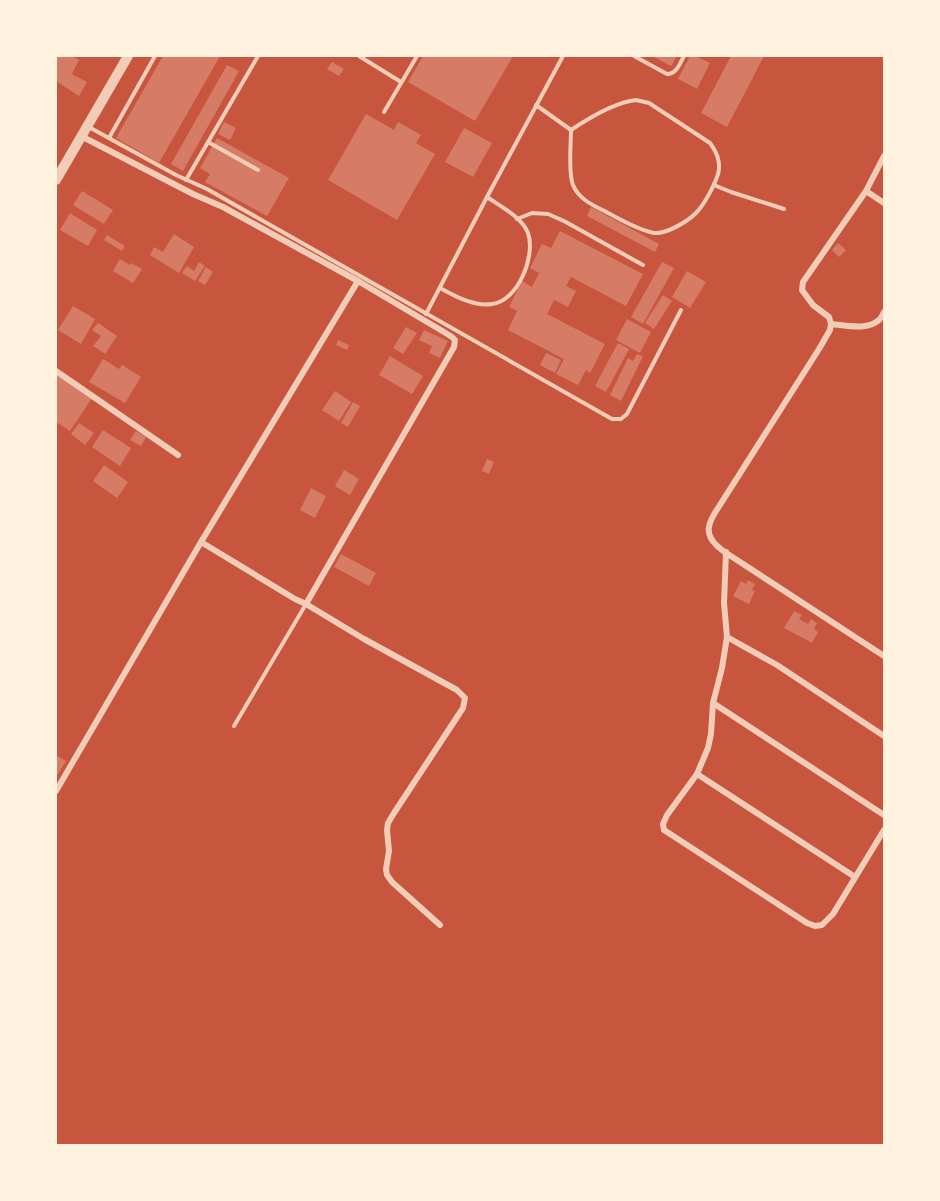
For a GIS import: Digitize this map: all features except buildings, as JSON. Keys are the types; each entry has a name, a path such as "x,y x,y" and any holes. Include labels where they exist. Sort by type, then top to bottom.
{"street":[{"path":"56,180 128,56"},
{"path":"84,131 193,194 223,207 358,281 452,337 455,343 306,604"},
{"path":"885,156 866,191 803,282 801,290 813,305 829,317 830,330 709,524 708,533 715,544 726,552 885,656"},
{"path":"866,191 885,202"},
{"path":"56,791 201,542 358,281"},
{"path":"831,324 859,327 870,325 878,322 885,312"},
{"path":"56,371 178,455"},
{"path":"201,542 364,639 457,690 465,698 463,708 394,813 387,830 389,850 387,875 440,925"},
{"path":"726,552 724,603 727,637 713,703 708,748 697,774 667,815 663,824 664,830 815,926 822,925 833,914 885,830"},
{"path":"727,637 777,665 885,736"},
{"path":"713,703 885,815"},
{"path":"697,774 855,877"}],"lane":[{"path":"109,138 155,56"},
{"path":"186,180 258,56"},
{"path":"359,56 401,82"},
{"path":"384,112 417,56"},
{"path":"426,314 563,56"},
{"path":"634,56 667,74 675,71 684,56"},
{"path":"636,100 649,103 710,143 717,152 719,170 714,185 697,212 671,230 656,233 632,225 580,196 573,184 571,130 608,108 627,101 636,100"},
{"path":"536,105 571,130"},
{"path":"84,131 109,138 217,195 612,419 621,419 627,414 681,310"},
{"path":"208,142 258,170"},
{"path":"714,185 784,209"},
{"path":"440,288 482,305 494,304 506,299 525,272 529,260 528,233 517,219 487,197"},
{"path":"517,219 532,213 548,214 643,266"},
{"path":"234,726 306,604"}]}
